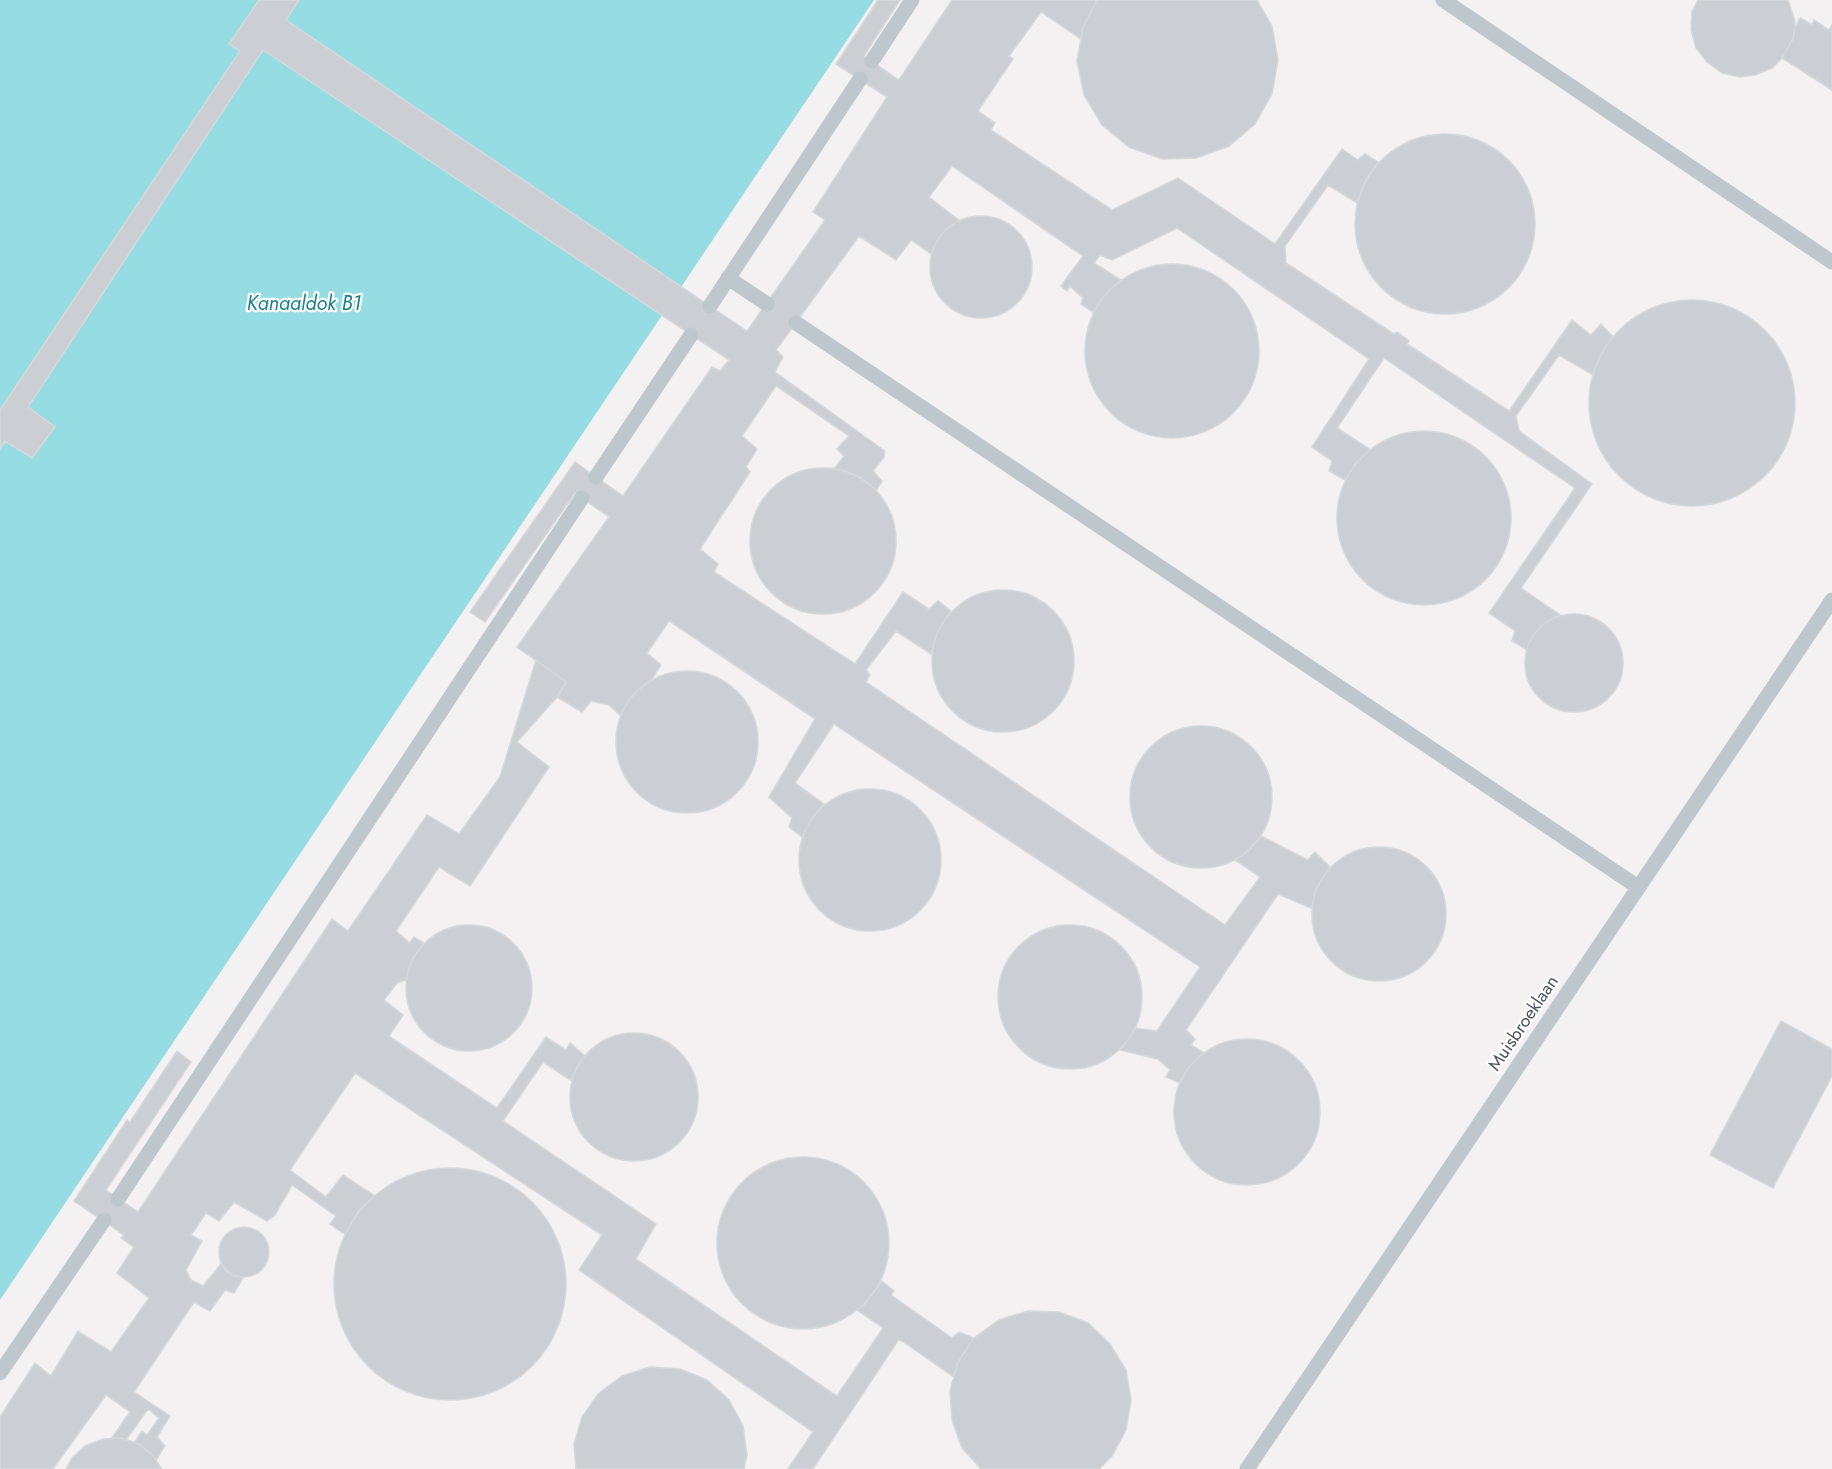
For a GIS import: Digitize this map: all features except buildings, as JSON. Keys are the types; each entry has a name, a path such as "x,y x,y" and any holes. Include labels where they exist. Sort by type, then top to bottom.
{"lane":[{"path":"872,61 912,0"},
{"path":"1443,0 1832,262"},
{"path":"710,306 860,79"},
{"path":"728,278 766,304"},
{"path":"796,323 1638,887"},
{"path":"596,477 691,334"},
{"path":"118,1199 582,498"},
{"name":"Muisbroeklaan","path":"1247,1469 1832,600"},
{"path":"0,1373 104,1221"}],"water":[{"name":"Kanaaldok B1","path":"0,0 874,0 0,1300"}]}
